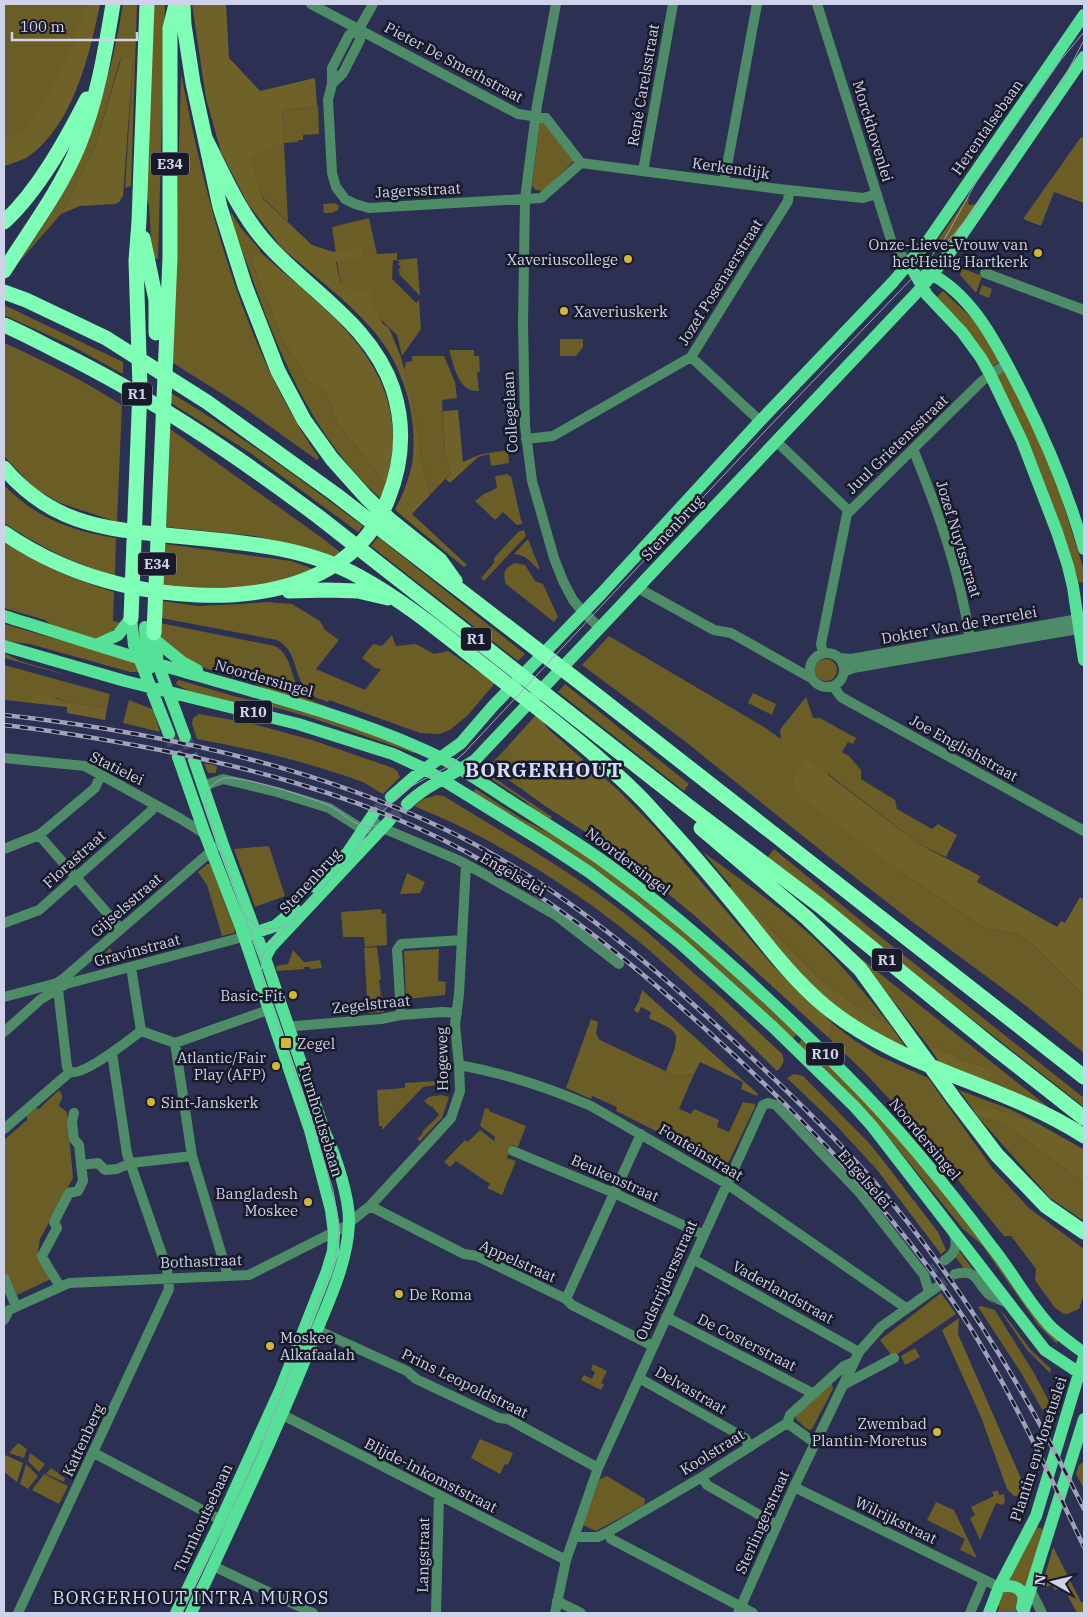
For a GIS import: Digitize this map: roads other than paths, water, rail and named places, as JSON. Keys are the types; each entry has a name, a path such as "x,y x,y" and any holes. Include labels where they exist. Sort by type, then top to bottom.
{"highway":[{"path":"4,271 54,195 78,147 100,80 113,4"},
{"name":"E34","path":"142,628 150,454 140,370 136,261 147,4"},
{"name":"E34","path":"142,628 150,454 162,321 169,292 171,200 170,28 176,4"},
{"path":"183,4 184,25 193,83 220,207 248,296 278,371 304,420 322,446 348,477 389,519 440,560 464,594"},
{"path":"4,222 41,178 60,148 90,95 105,51"},
{"path":"205,138 238,202 262,238 362,335 388,376 400,419 401,449 396,475 386,506 366,538 329,568 295,584 252,592"},
{"name":"E34","path":"139,221 162,321"},
{"name":"R1","path":"4,292 26,300 106,338 207,402 335,494 595,694 1084,1077"},
{"name":"R1","path":"4,325 94,369 192,427 248,465 334,529 688,806 819,905 992,1046 1084,1118"},
{"path":"4,468 17,483 35,498 55,510 76,519 99,526 133,532 261,545 310,556 346,569 398,600 564,729 644,801 710,876 787,969 834,1014 860,1032 891,1049 1025,1104 1062,1122 1084,1136"},
{"path":"4,532 26,547 65,566 122,585 167,593 203,596 252,592 327,590 358,591 398,600"},
{"path":"688,806 691,819 807,918 860,969 997,1155 1046,1206 1084,1232"}],"main road":[{"name":"Herentalsebaan","path":"912,260 930,238 1084,15"},
{"name":"Stenenbrug","path":"407,804 420,792 475,760 922,287 946,258 1084,57"},
{"path":"912,260 947,284 982,322 1007,363 1035,419 1060,477 1084,549"},
{"path":"912,260 927,295 972,344 990,374 1022,441 1079,586 1084,660"},
{"name":"Stenenbrug","path":"391,797 415,776 456,748 492,706 583,612 912,260"},
{"name":"Noordersingel","path":"4,616 330,714 399,739 441,758 576,842 620,873 692,932 762,994 850,1078 937,1177 993,1248 1034,1307 1068,1342 1084,1353"},
{"path":"96,645 118,635 142,628 187,665 214,680"},
{"name":"E34","path":"142,628 149,661"},
{"name":"R10","path":"4,646 152,688 298,724 400,757 443,780 572,861 635,907 694,956 773,1026 854,1106 872,1126 1045,1350 1082,1375"},
{"path":"149,661 152,688 170,734"},
{"path":"149,661 168,691 185,737"},
{"name":"Turnhoutsebaan","path":"176,1613 317,1330 343,1262 349,1223 347,1204 333,1152 324,1133 265,958 227,890 211,851 178,757"},
{"name":"Turnhoutsebaan","path":"191,1613 213,1566 277,1412 327,1271 334,1233 331,1210 310,1130 268,1010 252,936 194,760"},
{"name":"Stenenbrug","path":"252,936 276,926 286,918 348,852 374,814"},
{"name":"Stenenbrug","path":"265,958 269,949 276,941 386,824"},
{"path":"252,936 268,942 276,941"},
{"name":"Plantin en Moretuslei","path":"989,1613 999,1587 1036,1516 1082,1375 1084,1358"},
{"path":"1022,1613 1084,1419"},
{"path":"999,1587 1008,1585 1020,1591 1023,1596 1022,1613"}],"street":[{"name":"Pieter De Smethstraat","path":"311,4 518,114 535,117"},
{"name":"Jagersstraat","path":"372,4 359,29 349,35 332,68 332,84 328,100 332,173 336,187 345,199 369,208 525,199"},
{"name":"Collegelaan","path":"556,4 535,117 525,199 523,404 532,482 554,558 568,590 583,612 600,628"},
{"name":"René Carelsstraat","path":"643,171 672,4"},
{"path":"724,182 757,4"},
{"name":"Morckhovenlei","path":"817,4 892,243 900,254 912,260"},
{"path":"525,199 541,198 581,163 546,118 535,117"},
{"name":"Kerkendijk","path":"581,163 789,191 863,198 877,194"},
{"name":"Jozef Posenaerstraat","path":"526,439 553,436 691,357 788,201 789,191"},
{"path":"985,273 1084,310"},
{"path":"691,357 760,421"},
{"name":"Juul Grietensstraat","path":"823,653 821,644 849,511 990,374 1007,363"},
{"path":"776,441 849,511"},
{"name":"Jozef Nuytsstraat","path":"913,449 943,528 964,607 970,639"},
{"path":"638,588 714,630 731,634 811,678 823,687 833,686 840,681 844,672 839,658"},
{"name":"Dokter Van de Perrelei","path":"823,653 832,654 839,658 851,659 1082,623"},
{"name":"Dokter Van de Perrelei","path":"844,672 853,668 1082,623"},
{"path":"811,678 811,664 814,659 823,653"},
{"path":"791,667 811,664"},
{"name":"Joe Englishstraat","path":"833,686 841,697 1084,831"},
{"name":"Statielei","path":"4,758 85,766 205,834"},
{"path":"4,849 39,835 95,788 101,775"},
{"path":"202,786 223,779 278,792 329,808 362,830 386,824"},
{"name":"Florastraat","path":"4,923 39,910 150,812 154,804"},
{"name":"Stenenbrug","path":"374,814 375,823 386,824"},
{"path":"181,819 199,818 215,822"},
{"name":"Engelselei","path":"386,824 466,864 557,916 619,964"},
{"path":"39,835 121,930"},
{"name":"Gijselsstraat","path":"4,997 57,983 63,979 222,842"},
{"name":"Hogeweg","path":"334,1233 368,1208 451,1118 460,1091 455,1025 459,994 466,864"},
{"name":"Gravinstraat","path":"4,1032 41,999 66,984 252,936"},
{"path":"401,1015 396,950 401,944 462,940"},
{"path":"131,967 141,1031"},
{"path":"58,989 67,1067 70,1072"},
{"path":"141,1031 175,1043 268,1010"},
{"name":"Zegelstraat","path":"288,1028 381,1019 401,1015 457,1012"},
{"path":"4,1129 70,1072 77,1073 112,1053 141,1031"},
{"path":"175,1043 192,1156 228,1276"},
{"path":"112,1053 127,1154 168,1277"},
{"name":"Fonteinstraat","path":"459,1065 568,1096 591,1106 727,1184 906,1308"},
{"name":"Engelselei","path":"763,1105 768,1103 776,1105 860,1193 926,1274 933,1289"},
{"name":"Oudstrijdersstraat","path":"555,1613 566,1560 598,1468 763,1105"},
{"path":"60,1287 55,1277 49,1272 42,1256 56,1228 54,1222 68,1194 78,1191 83,1181 79,1145 74,1139 72,1122 74,1112"},
{"path":"566,1299 641,1134"},
{"name":"Beukenstraat","path":"513,1151 614,1193 704,1235"},
{"path":"81,1165 98,1164 106,1170 117,1169 131,1163 192,1156"},
{"path":"347,1204 368,1208"},
{"name":"Appelstraat","path":"368,1208 464,1254 477,1256 566,1299 572,1305 653,1346"},
{"path":"945,1260 955,1250 954,1231"},
{"name":"Bothastraat","path":"16,1306 69,1283 168,1277 249,1275 334,1233"},
{"name":"Vaderlandstraat","path":"693,1259 860,1352"},
{"path":"955,1274 965,1273 974,1275 989,1294 1007,1302"},
{"name":"Kattenberg","path":"18,1613 169,1289 168,1277"},
{"path":"4,1278 16,1306 9,1310 4,1320"},
{"name":"Sterlingerstraat","path":"739,1610 815,1442 860,1352 881,1327 933,1289"},
{"name":"De Costerstraat","path":"666,1317 814,1394"},
{"name":"Prins Leopoldstraat","path":"317,1330 407,1371 416,1379 499,1418 508,1419 598,1468"},
{"path":"843,1385 894,1358"},
{"name":"Koolstraat","path":"574,1537 598,1537 702,1478 787,1422 790,1415 844,1366 854,1362"},
{"name":"Delvastraat","path":"639,1378 745,1438 750,1446"},
{"name":"Blijde-Inkomststraat","path":"277,1412 566,1560"},
{"path":"787,1422 815,1442"},
{"path":"94,1453 222,1520"},
{"path":"702,1478 707,1486 777,1524"},
{"name":"Wilrijkstraat","path":"794,1487 981,1578"},
{"name":"Langstraat","path":"436,1613 439,1496"},
{"path":"608,1532 611,1539 739,1610 753,1613"},
{"path":"213,1566 313,1613"},
{"path":"970,1613 981,1578 999,1587"},
{"path":"1030,1591 1042,1613"},
{"path":"557,1601 581,1613"}],"tunnel":[{"path":"169,734 178,757"},
{"path":"185,737 194,760"},
{"path":"374,813 391,797"},
{"path":"390,820 407,804"},
{"path":"927,1273 945,1260"},
{"path":"937,1287 955,1274"}],"tram line":[{"path":"181,1613 244,1483 270,1424 334,1263 338,1242 339,1224 333,1190 262,976 261,961 265,951 349,859 376,818 408,788 449,766 464,753 765,431 921,269 943,242 975,184 1060,61 1084,32"},
{"path":"948,241 976,208 1060,86 1084,40"},
{"path":"262,962 207,813 207,795 212,786 221,779 235,778 247,780 328,805 357,823 367,826 377,825"},
{"path":"246,916 250,921 265,929 276,929 287,924"}],"railway":[{"path":"4,715 115,730 171,741 227,753 336,785 389,805 476,845 512,865 579,910 643,960 726,1034 810,1114 870,1177 902,1215 961,1294 1014,1378 1084,1509"},
{"path":"4,725 102,739 193,757 292,782 357,803 420,829 500,871 574,920 610,947 678,1005 783,1102 849,1171 912,1245 968,1324 1000,1378 1084,1547"}],"place":[{"name":"Onze-Lieve-Vrouw van het Heilig Hartkerk","path":"1038,253"},
{"name":"Xaveriuscollege","path":"628,259"},
{"name":"Xaveriuskerk","path":"564,311"},
{"name":"Basic-Fit","path":"293,995"},
{"name":"Zegel","path":"286,1043"},
{"name":"Atlantic/Fair Play (AFP)","path":"276,1066"},
{"name":"Sint-Janskerk","path":"151,1102"},
{"name":"Bangladesh Moskee","path":"308,1202"},
{"name":"De Roma","path":"399,1294"},
{"name":"Moskee Alkafaalah","path":"270,1346"},
{"name":"Zwembad Plantin-Moretus","path":"937,1432"}],"district":[{"name":"BORGERHOUT","path":"544,769"},
{"name":"BORGERHOUT INTRA MUROS","path":"191,1597"}]}
